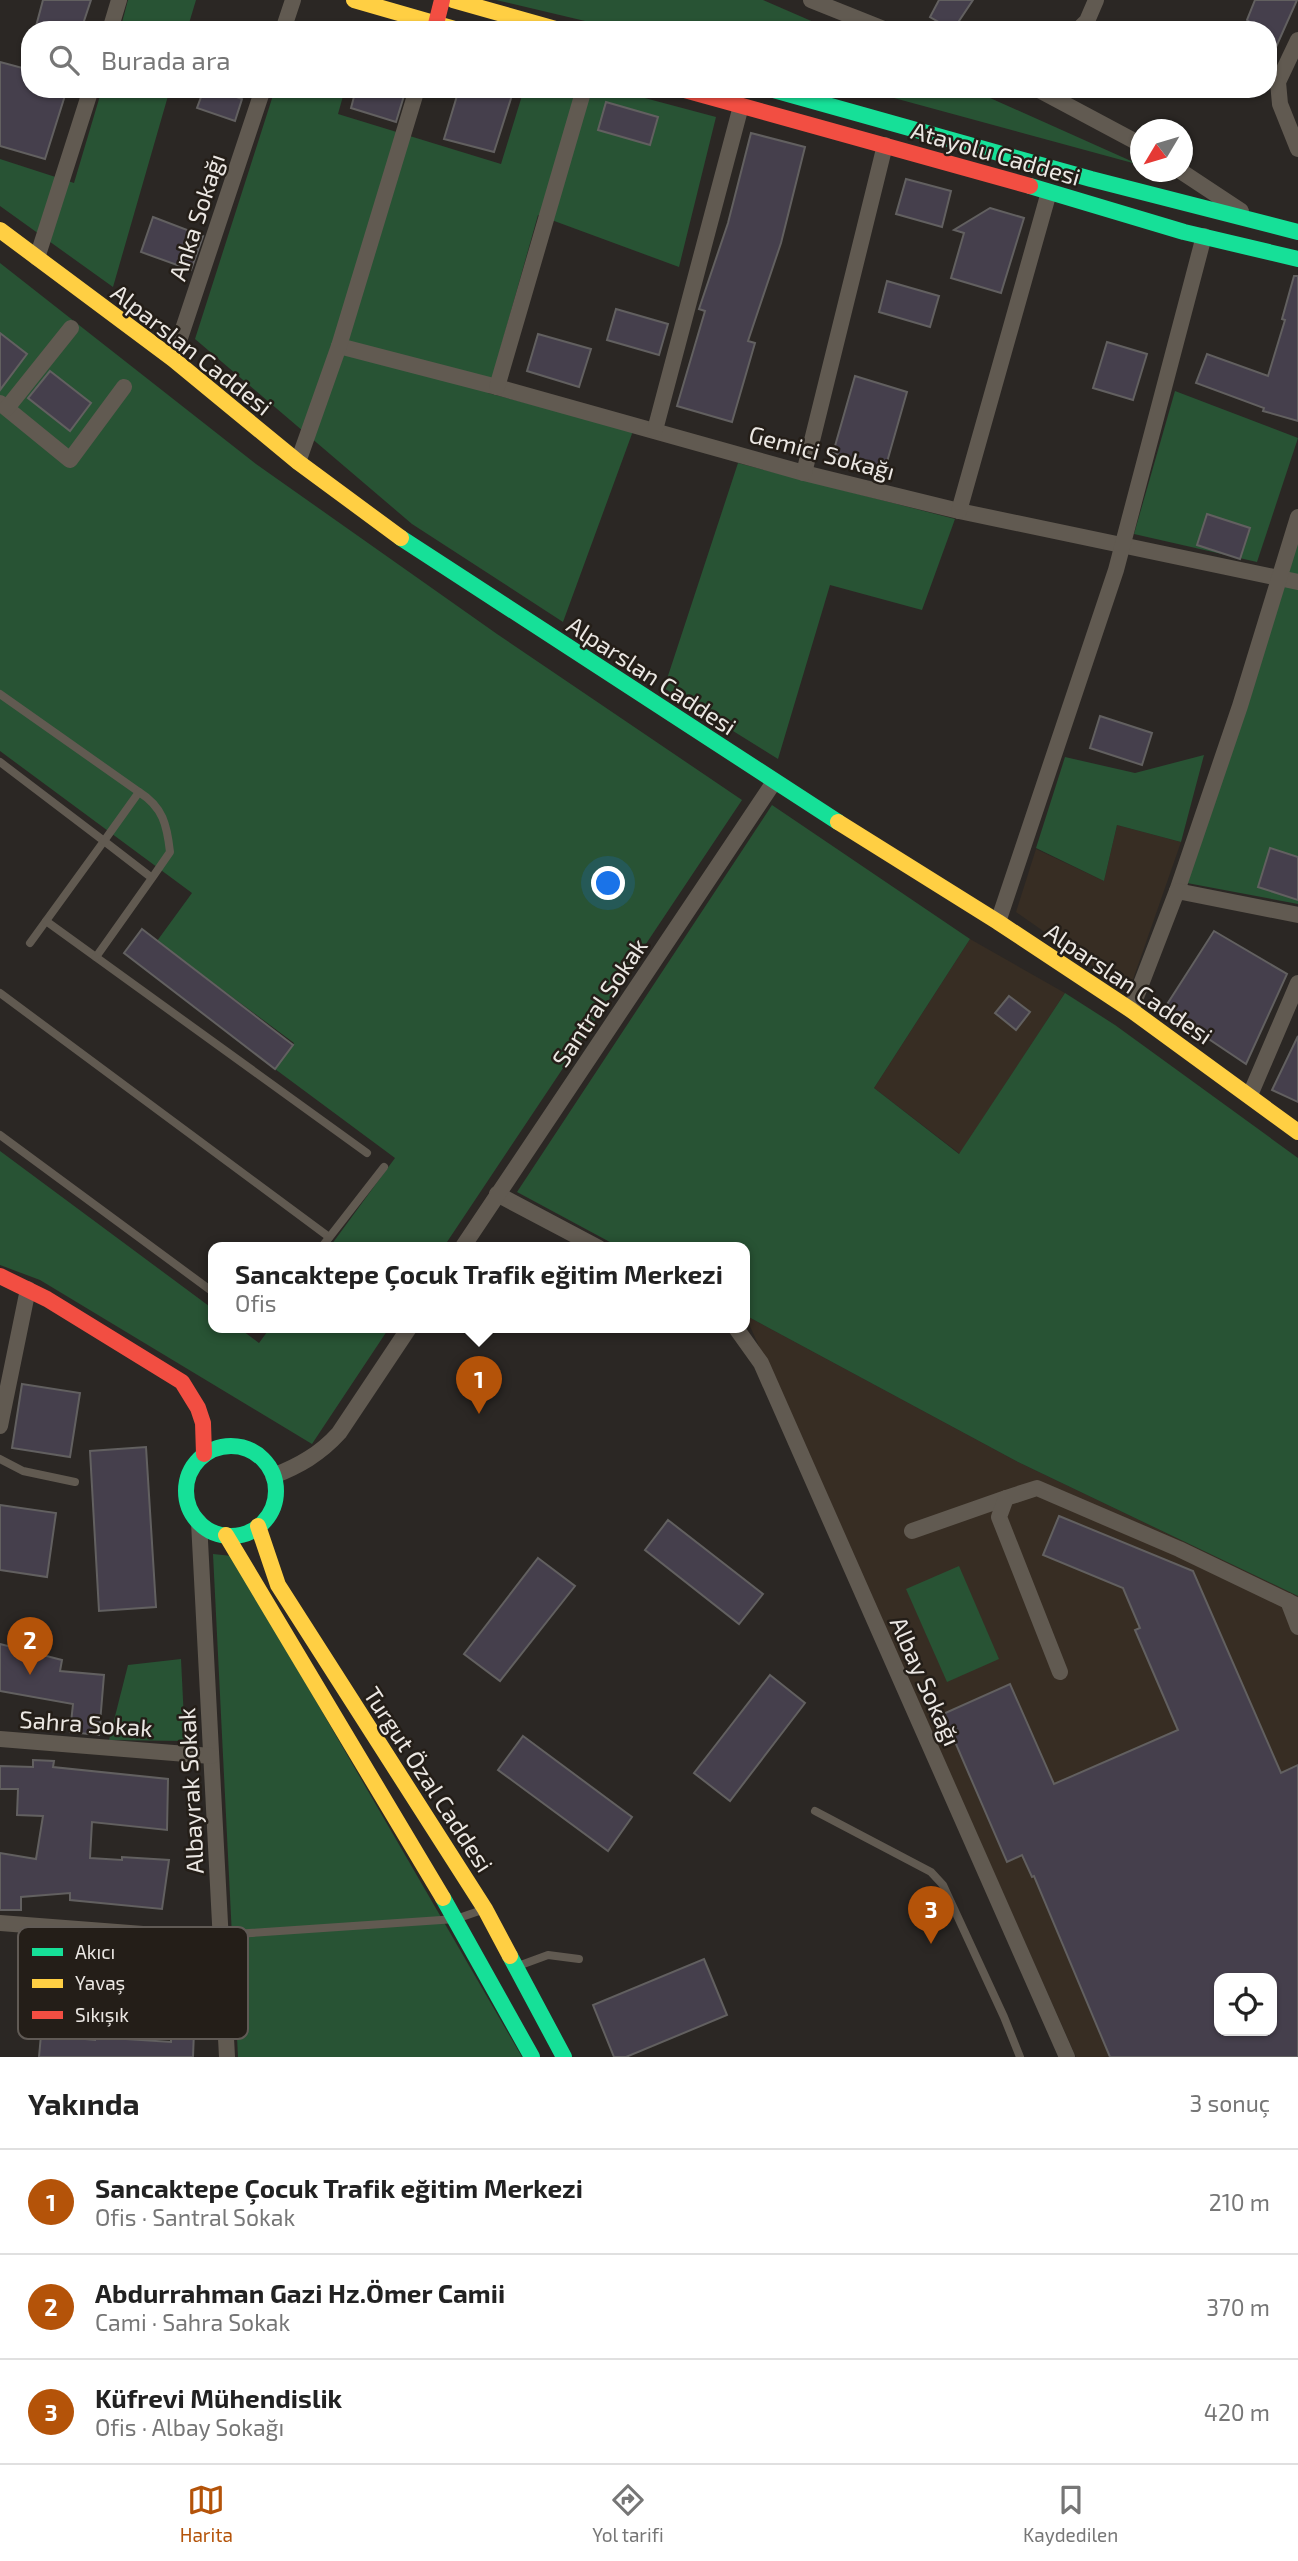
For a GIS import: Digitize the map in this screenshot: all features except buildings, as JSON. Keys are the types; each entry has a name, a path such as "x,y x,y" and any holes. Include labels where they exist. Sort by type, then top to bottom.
{"street":[{"path":"113,21 119,0"},
{"path":"286,21 293,0"},
{"path":"354,0 417,21"},
{"path":"437,21 442,0"},
{"path":"453,0 527,21"},
{"path":"811,0 864,21"},
{"path":"1087,21 1096,0"},
{"path":"1298,40 1279,82 1280,104 1298,149"},
{"path":"37,258 88,98"},
{"name":"Anka Sokağı","path":"173,359 260,98"},
{"path":"298,463 340,346 414,98"},
{"path":"497,387 581,98"},
{"name":"Atayolu Caddesi","path":"713,98 1204,236 1298,259"},
{"name":"Atayolu Caddesi","path":"802,98 1091,179 1298,232"},
{"path":"1054,98 1130,139"},
{"path":"655,430 741,106"},
{"path":"804,473 885,145"},
{"path":"1193,179 1255,220"},
{"path":"959,511 1049,192"},
{"name":"Alparslan Caddesi","path":"0,230 173,359 298,463 404,540 774,782 998,922 1131,1010 1298,1132"},
{"path":"998,922 1122,544 1204,236"},
{"path":"71,328 3,406 70,460 124,387"},
{"name":"Gemici Sokağı","path":"340,346 655,430 804,473 959,511 1298,582"},
{"path":"1131,1010 1177,891 1240,706 1298,517"},
{"name":"Santral Sokak","path":"466,1242 774,782"},
{"path":"1177,891 1298,915"},
{"path":"1250,1095 1298,983"},
{"path":"497,1194 588,1242"},
{"path":"0,1276 28,1289 182,1382 198,1408 203,1423 204,1454"},
{"path":"0,1426 6,1364 28,1289"},
{"path":"273,1476 310,1459 339,1433 406,1333"},
{"name":"Albay Sokağı","path":"740,1333 761,1363 1067,2057"},
{"path":"225,1447 247,1449 259,1456 273,1476 276,1494 272,1508 258,1526 240,1535 211,1531 199,1522 190,1510 186,1495 187,1479 204,1454 225,1447"},
{"path":"912,1531 1037,1488 1179,1549 1293,1603 1298,1627"},
{"path":"1006,1498 999,1517 1060,1672"},
{"name":"Albayrak Sokak","path":"199,1522 219,1927"},
{"name":"Turgut Özal Caddesi","path":"258,1526 278,1585 485,1909 564,2057"},
{"name":"Turgut Özal Caddesi","path":"226,1535 456,1919 532,2057"},
{"name":"Sahra Sokak","path":"0,1739 211,1756"},
{"path":"0,1923 59,1927"},
{"name":"Albayrak Sokak","path":"226,2039 227,2057"}],"lane":[{"path":"0,694 153,801 167,825 170,852 96,957"},
{"path":"0,762 152,878"},
{"path":"30,943 139,792"},
{"path":"46,921 366,1153"},
{"path":"0,993 329,1237"},
{"path":"0,1135 208,1288"},
{"path":"325,1242 384,1167"},
{"path":"0,1459 23,1471 75,1482"},
{"path":"815,1811 931,1872 943,1885 1020,2057"},
{"path":"248,1936 456,1919 485,1909"},
{"path":"516,1967 548,1955 579,1959"}],"shaded area":[{"path":"1117,825 1181,842 1129,991 1016,912 1036,849 1104,881"},
{"path":"970,939 1065,993 960,1154 874,1088"},
{"path":"750,1318 1018,1462 1298,1596 1298,2057 1076,2057 750,1326"}],"green space":[{"path":"128,0 196,0 190,21 122,21"},
{"path":"496,0 763,0 811,21 585,21"},
{"path":"99,98 167,98 113,287 0,206 0,159 74,183"},
{"path":"272,98 342,98 338,114 501,164 521,98 645,98 716,117 679,267 538,215 488,393 633,431 563,622 412,524 195,339"},
{"path":"894,98 990,98 1130,161 1130,162"},
{"path":"0,263 256,464 497,634 742,800 447,1242 333,1242 395,1158 275,1069 294,1043 157,941 192,893 0,751"},
{"path":"1175,391 1298,438 1257,562 1134,534"},
{"path":"738,463 955,519 922,610 830,585 778,759 664,688"},
{"path":"1298,526 1298,904 1187,883"},
{"path":"1204,755 1181,842 1117,825 1104,881 1036,848 1065,757 1135,773"},
{"path":"772,805 970,939 874,1088 959,1154 1065,993 1115,1025 1298,1158 1298,1596 1018,1462 750,1318 750,1242 610,1242 517,1192"},
{"path":"0,1151 208,1305 208,1333 246,1333 259,1343 266,1333 386,1333 312,1444 40,1280 0,1265"},
{"path":"213,1554 232,1556 522,2057 238,2057 237,2039 248,2039 248,1927 232,1927"},
{"path":"959,1566 999,1659 947,1682 906,1589"},
{"path":"181,1659 185,1741 109,1740 128,1665"}],"traffic: fast":[{"path":"802,98 1091,179 1298,232"},
{"path":"1030,186 1184,232 1298,259"},
{"path":"401,538 838,822"},
{"path":"231,1446 248,1450 263,1459 272,1474 276,1491 272,1508 263,1523 248,1532 231,1536 214,1532 199,1523 190,1508 186,1491 190,1474 199,1459 214,1450 231,1446"},
{"path":"443,1898 532,2057"},
{"path":"510,1956 564,2057"}],"traffic: slow":[{"path":"354,0 427,21"},
{"path":"453,0 527,21"},
{"path":"0,230 173,359 298,462 401,538"},
{"path":"838,822 998,922 1131,1010 1298,1132"},
{"path":"258,1526 278,1585 485,1909 510,1956"},
{"path":"226,1535 443,1898"}],"traffic: jam":[{"path":"437,21 442,0"},
{"path":"713,98 1030,186"},
{"path":"0,1276 47,1299 182,1382 198,1408 203,1423 204,1454"}],"place":[{"name":"Sancaktepe Çocuk Trafik eğitim Merkezi","path":"479,1414"},
{"name":"Abdurrahman Gazi Hz.Ömer Camii","path":"30,1675"},
{"name":"Küfrevi Mühendislik","path":"931,1944"}]}
